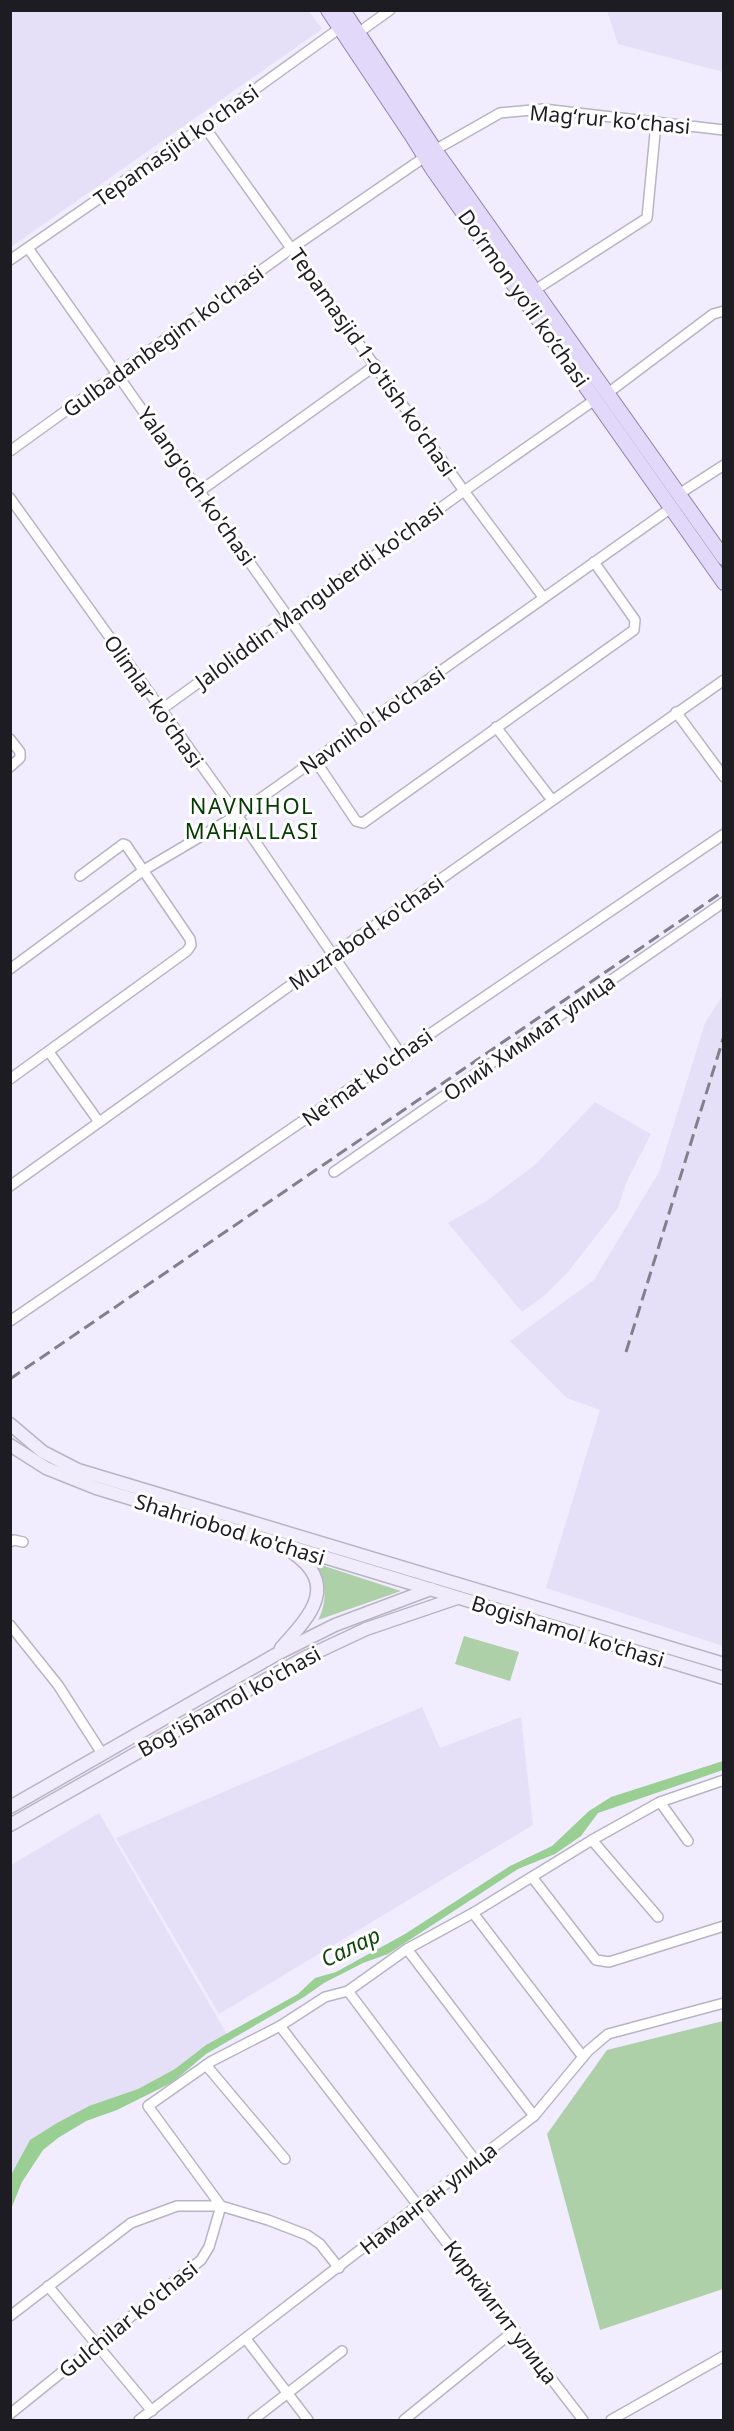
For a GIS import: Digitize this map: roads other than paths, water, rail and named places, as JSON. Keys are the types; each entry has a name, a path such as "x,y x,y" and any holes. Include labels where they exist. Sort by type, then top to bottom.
{"main road":[{"name":"Do‘rmon yo‘li ko‘chasi","path":"328,10 412,136 430,154 535,290 602,396"},
{"name":"Do‘rmon yo‘li ko‘chasi","path":"343,10 430,154 602,396 630,437 669,505 723,583"},
{"name":"Do‘rmon yo‘li ko‘chasi","path":"630,437 679,494 723,558"},
{"name":"Navnihol ko'chasi","path":"669,505 679,494"},
{"name":"Shahriobod ko'chasi","path":"10,1424 43,1452 78,1470 388,1571 429,1590 457,1598"},
{"name":"Shahriobod ko'chasi","path":"10,1445 46,1468 87,1485 278,1544 388,1571 452,1583"},
{"path":"275,1655 308,1618 317,1594 315,1579 308,1565 278,1544"},
{"name":"Bog'ishamol ko'chasi","path":"10,1807 275,1655 336,1625 452,1583"},
{"name":"Bogishamol ko'chasi","path":"452,1583 457,1598 562,1622 723,1664"},
{"name":"Bogishamol ko'chasi","path":"452,1583 723,1678"},
{"name":"Bog'ishamol ko'chasi","path":"10,1825 304,1658 347,1637 411,1612 457,1598"},
{"path":"194,1702 202,1716"},
{"path":"23,1800 31,1813"}],"street":[{"path":"358,33 390,10"},
{"name":"Tepamasjid ko'chasi","path":"10,260 204,126 340,28"},
{"name":"Magʻrur koʻchasi","path":"430,154 500,113 543,109 723,130"},
{"path":"535,290 647,218 656,123"},
{"name":"Tepamasjid 1-o'tish ko'chasi","path":"204,126 464,491 543,597"},
{"name":"Gulbadanbegim ko'chasi","path":"10,451 292,248 430,154"},
{"name":"Yalang'och ko'chasi","path":"28,248 364,726"},
{"name":"Jaloliddin Manguberdi ko'chasi","path":"162,710 464,491 602,396 712,314 723,311"},
{"path":"200,491 376,366"},
{"path":"679,494 723,465"},
{"name":"Olimlar ko'chasi","path":"10,498 237,815 400,1053"},
{"name":"Navnihol ko'chasi","path":"14,967 144,870 237,815 364,726 669,505"},
{"path":"315,760 356,821 363,823 634,630 635,620 594,561"},
{"name":"Muzrabod ko'chasi","path":"10,1186 723,680"},
{"path":"676,712 723,777"},
{"path":"496,727 552,800"},
{"path":"10,739 20,752 20,758 10,767"},
{"name":"Ne'mat ko'chasi","path":"10,1321 723,834"},
{"path":"10,1079 187,951 191,945 190,939 126,845 123,844 80,876"},
{"name":"Олий Химмат улица","path":"333,1172 723,902"},
{"path":"10,956 14,967"},
{"path":"49,1052 99,1122"},
{"path":"10,1542 14,1540 23,1542"},
{"path":"10,1625 58,1684 103,1755"},
{"path":"221,2206 148,2106 206,2065 280,2026 325,1997 348,1990 407,1948 472,1913 592,1840 660,1802 723,1780"},
{"path":"660,1802 688,1841"},
{"path":"592,1840 657,1917"},
{"path":"531,1877 596,1960 609,1962 723,1926"},
{"path":"472,1913 583,2057"},
{"path":"407,1948 534,2116"},
{"path":"348,1990 475,2160"},
{"name":"Наманган улица","path":"140,2421 534,2116 594,2044 608,2034 723,2003"},
{"name":"Киркйигит улица","path":"280,2026 419,2204 583,2421"},
{"path":"206,2065 285,2159"},
{"path":"10,2316 131,2223 177,2206 221,2206 268,2220 307,2235 320,2244 339,2268"},
{"name":"Gulchilar ko'chasi","path":"10,2414 201,2260 209,2247 221,2206"},
{"path":"48,2286 152,2411"},
{"path":"404,2421 515,2330"},
{"path":"246,2339 308,2421"},
{"path":"253,2421 342,2350"},
{"path":"610,2421 723,2356"}],"railway":[{"path":"10,1379 724,891"},
{"path":"626,1352 724,1036"}],"district":[{"name":"NAVNIHOL MAHALLASI","path":"252,818"}],"water label":[{"name":"Салар","path":"350,1946"}]}
